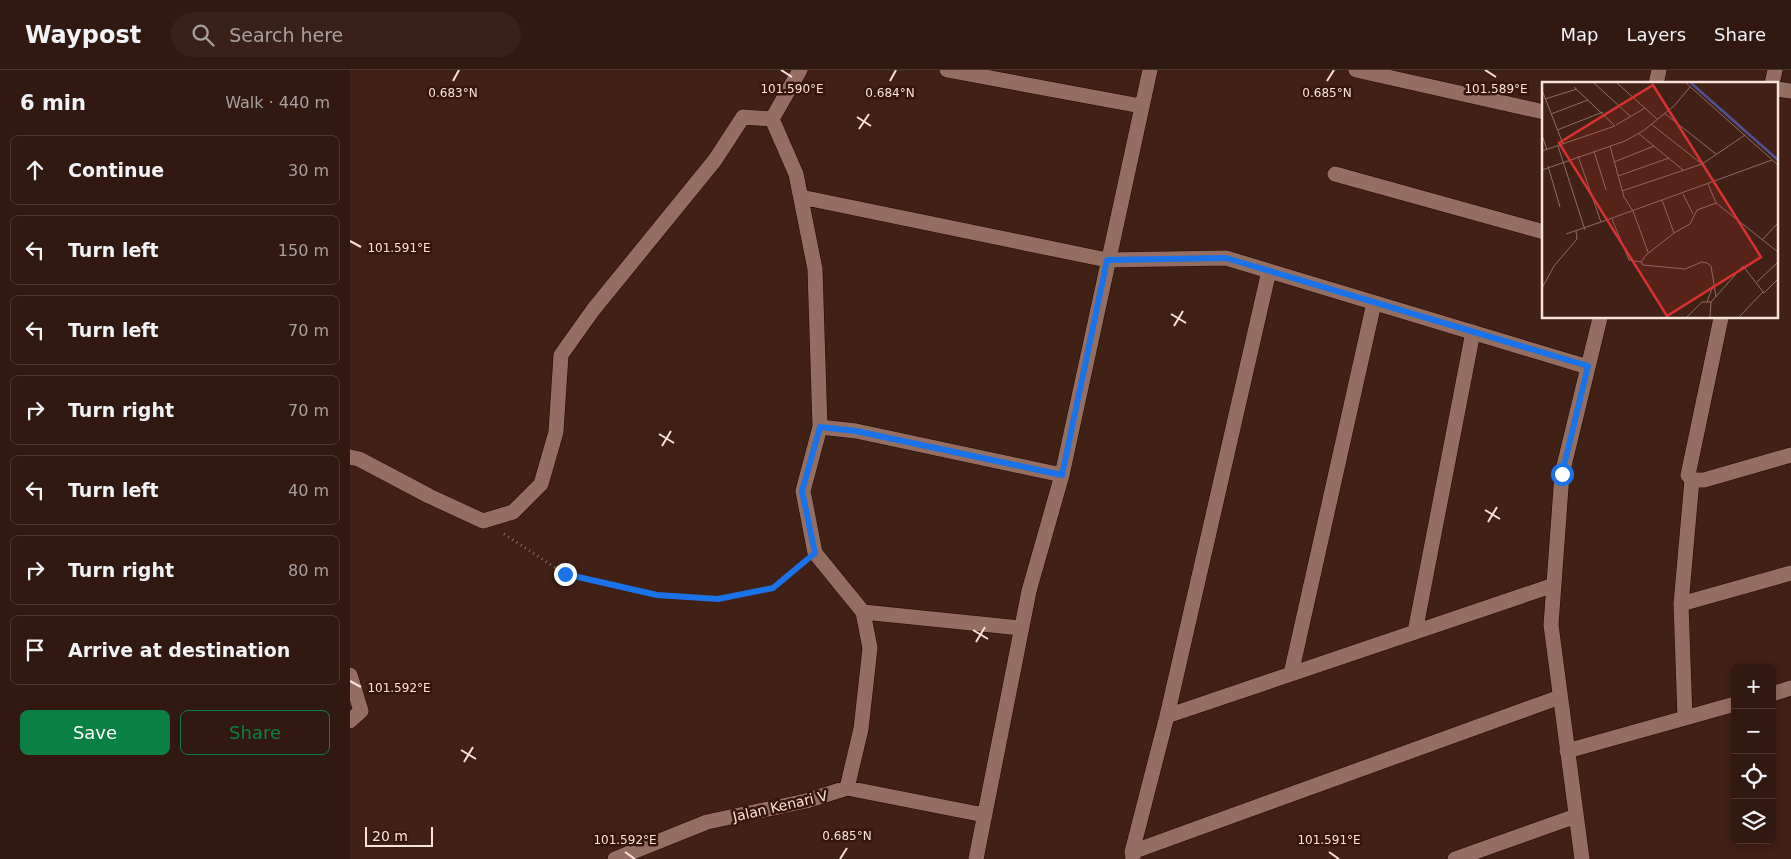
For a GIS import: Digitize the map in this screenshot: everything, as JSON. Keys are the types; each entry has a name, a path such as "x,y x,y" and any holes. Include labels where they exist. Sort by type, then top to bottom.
{"street":[{"path":"772,119 800,70"},
{"path":"947,70 1141,106"},
{"path":"976,859 1029,590 1062,475 1107,260 1150,70"},
{"path":"1356,70 1542,112"},
{"path":"1778,89 1791,91"},
{"path":"350,443 355,458 428,496 483,521 513,512 541,484 556,432 561,355 715,160 743,117 772,119"},
{"path":"772,119 796,174 815,269 820,427 802,491 815,553 862,612 870,648 861,729 847,788 984,815"},
{"path":"1335,174 1542,231"},
{"path":"801,196 1107,260 1226,258 1588,366"},
{"path":"1132,856 1167,716 1269,271"},
{"path":"1291,674 1374,303"},
{"path":"1582,859 1551,625 1562,474 1600,319"},
{"path":"1685,718 1681,604 1692,480 1688,475 1721,319"},
{"path":"1415,632 1473,332"},
{"path":"820,427 856,431 1062,475"},
{"path":"1692,480 1704,480 1791,455"},
{"path":"1681,604 1791,573"},
{"path":"1167,716 1554,585"},
{"path":"862,612 1021,628"},
{"path":"350,675 361,711 350,721"},
{"path":"1776,693 1791,688"},
{"path":"1132,856 1560,697"},
{"path":"1567,752 1731,705"},
{"name":"Jalan Kenari V","path":"615,859 707,822 806,802 847,788"},
{"path":"1455,859 1576,816"}],"path":[{"path":"483,521 565,574 657,595 718,599 773,588 815,553"}],"route":[{"path":"565,574 657,595 718,599 773,588 815,553 802,491 820,427 856,431 1062,475 1107,260 1226,258 1588,366 1562,474"}]}
